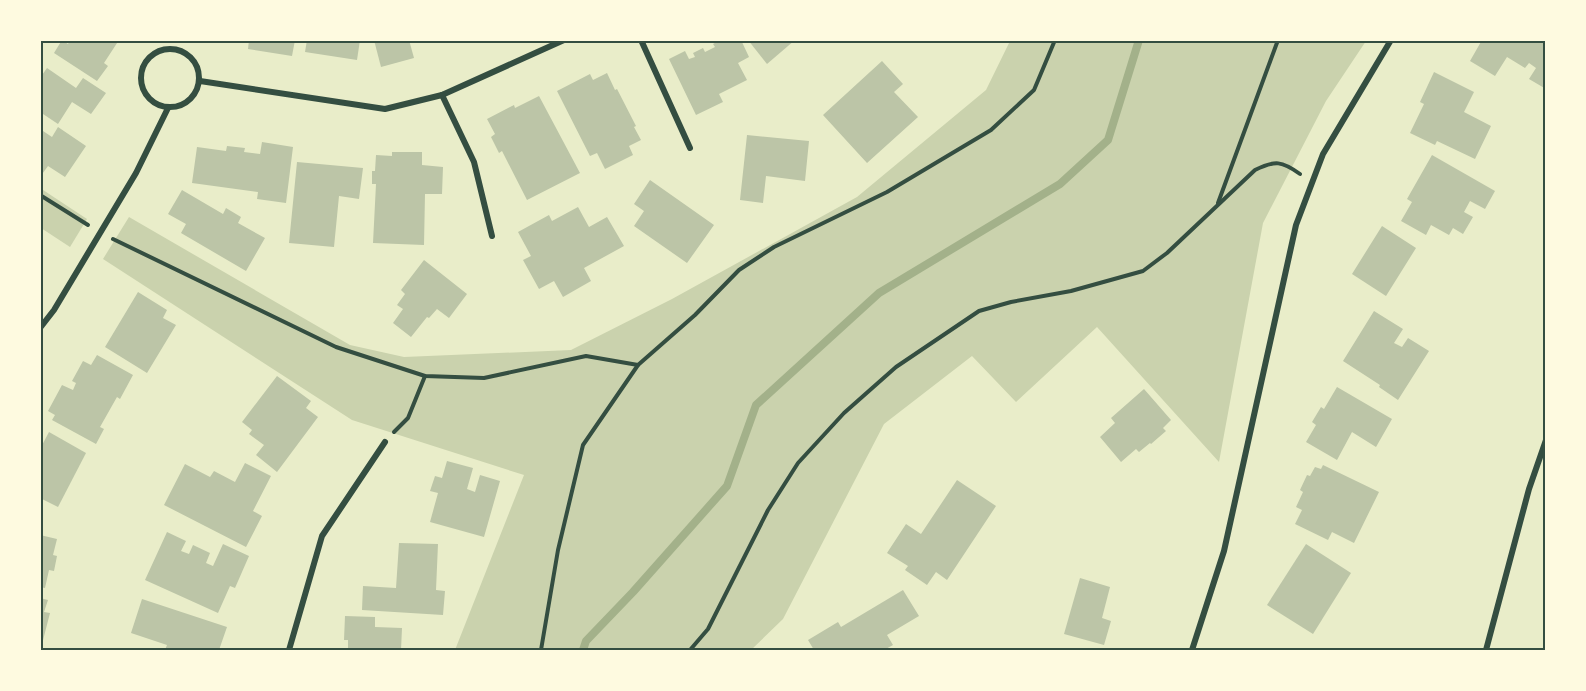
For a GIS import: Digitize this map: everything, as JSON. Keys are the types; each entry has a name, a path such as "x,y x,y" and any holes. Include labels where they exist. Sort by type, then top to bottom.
{"street":[{"path":"175,40 175,49"},
{"path":"200,81 385,109 442,95 564,40"},
{"path":"641,40 690,148"},
{"path":"1192,651 1224,551 1296,225 1323,154 1391,40"},
{"path":"165,48 175,49 183,52 196,64 200,81 192,98 186,103 168,108 159,105 145,93 141,84 141,74 149,57 165,48"},
{"path":"442,95 474,162 492,236"},
{"path":"40,328 54,310 136,173 168,108"},
{"path":"1486,651 1529,489 1545,440"},
{"path":"289,651 322,536 385,442"}],"path":[{"path":"541,651 558,550 584,445 638,365 695,315 739,270 774,247 887,192 991,130 1034,90 1056,40"},
{"path":"1216,206 1254,110 1278,40"},
{"path":"690,651 708,629 768,510 798,464 844,413 896,367 979,311 1011,302 1071,291 1143,271 1167,253 1255,170 1271,162 1288,165 1312,182"},
{"path":"40,195 101,233 336,347 424,376 484,378 586,356 638,365"},
{"path":"385,442 408,418 424,376"}],"green space":[{"path":"1010,41 1366,41 1326,101 1263,223 1219,462 1097,327 1016,402 972,356 884,424 783,619 751,650 455,650 524,475 352,420 103,259 129,217 350,345 404,357 571,350 672,299 857,197 986,90"},
{"path":"40,188 87,219 70,247 41,228"}],"building":[{"path":"62,40 68,44 70,40 119,40 104,63 108,66 97,81 54,53"},
{"path":"249,40 295,40 292,56 248,49"},
{"path":"307,40 360,40 357,60 305,52"},
{"path":"374,40 409,40 414,58 381,67"},
{"path":"720,40 741,40 749,57 738,63 747,80 719,94 723,102 696,115 669,59 685,51 689,59 695,57 693,53 703,48 705,52 715,47 713,44"},
{"path":"748,40 795,40 767,64"},
{"path":"1482,40 1546,40 1546,89 1529,79 1536,68 1529,63 1525,68 1507,57 1495,76 1470,61"},
{"path":"882,61 903,84 894,92 918,117 867,163 823,115"},
{"path":"47,68 76,88 83,78 106,93 91,114 72,102 58,124 40,112 40,78"},
{"path":"1434,72 1474,92 1464,112 1491,126 1475,159 1437,141 1435,145 1410,133 1424,104 1420,102"},
{"path":"607,73 636,126 634,127 641,140 629,146 633,155 605,169 597,153 590,156 557,91 590,74 593,80"},
{"path":"539,96 580,173 527,200 502,151 499,153 491,137 495,134 487,119 514,105 515,108"},
{"path":"58,127 86,146 65,177 48,166 40,177 40,129 52,137"},
{"path":"747,135 809,141 805,181 766,176 763,203 740,200"},
{"path":"262,142 293,147 286,203 257,199 258,192 192,183 197,147 226,151 227,146 245,148 244,152 260,154"},
{"path":"392,152 422,152 422,165 443,167 442,194 425,194 424,245 373,243 376,184 372,184 372,171 375,171 376,155 392,156"},
{"path":"1432,155 1495,191 1485,209 1470,201 1464,212 1473,217 1463,234 1453,228 1449,235 1431,225 1426,235 1401,221 1412,202 1407,199"},
{"path":"297,162 363,168 359,199 339,196 334,247 289,243"},
{"path":"650,180 714,225 687,263 634,226 644,211 634,204"},
{"path":"182,190 223,214 226,208 241,217 238,223 265,238 246,271 181,233 186,224 168,214"},
{"path":"578,207 589,227 607,217 624,246 584,268 591,281 563,297 554,281 539,289 523,260 531,256 518,232 549,215 552,221"},
{"path":"1382,226 1416,248 1386,296 1352,274"},
{"path":"424,260 467,294 449,318 437,309 429,318 427,317 411,337 393,323 403,309 397,305 405,294 401,290"},
{"path":"138,292 167,310 163,318 176,325 147,373 105,347"},
{"path":"1374,311 1403,329 1394,343 1402,347 1408,338 1429,351 1398,400 1379,387 1380,385 1343,361"},
{"path":"97,355 133,375 120,399 117,397 100,427 104,429 96,444 52,420 55,415 48,411 62,385 73,390 76,383 72,381 83,361 91,365"},
{"path":"277,376 311,401 306,408 318,417 277,472 256,455 264,445 249,434 252,430 242,422"},
{"path":"1337,387 1392,419 1376,447 1352,432 1337,460 1306,442 1316,425 1312,422 1321,407 1324,409"},
{"path":"1144,389 1171,420 1163,428 1166,431 1151,444 1139,452 1136,449 1121,462 1100,437 1115,423 1111,418"},
{"path":"49,432 86,453 58,507 40,498 40,449"},
{"path":"447,461 473,468 467,489 475,492 480,475 500,481 484,537 430,522 438,493 430,491 435,476 442,478"},
{"path":"245,463 271,476 253,511 262,516 246,547 164,505 185,464 210,477 214,471 235,482"},
{"path":"1323,465 1379,492 1354,543 1332,532 1328,540 1295,524 1302,510 1296,507 1307,475 1310,476 1315,467 1321,469"},
{"path":"957,480 996,506 947,580 936,572 927,585 905,570 908,566 887,553 906,524 921,534"},
{"path":"167,532 186,541 181,551 189,554 193,545 210,553 206,563 213,566 223,544 249,556 235,588 230,586 218,613 145,580"},
{"path":"40,535 57,539 53,555 57,556 54,571 49,570 45,588 40,587"},
{"path":"399,543 438,544 436,590 445,591 443,615 362,610 363,586 396,588"},
{"path":"1306,544 1351,573 1313,634 1267,605"},
{"path":"1080,578 1110,587 1102,618 1111,621 1104,645 1064,634"},
{"path":"903,590 919,616 887,635 893,645 884,650 814,650 808,640 838,622 841,627"},
{"path":"40,598 48,600 44,612 50,613 41,648"},
{"path":"142,599 227,627 219,650 165,650 167,645 131,633"},
{"path":"345,616 375,617 375,627 402,628 401,650 348,650 348,640 344,640"}],"waterway":[{"path":"583,650 586,641 727,486 756,405 879,293 1060,184 1108,140 1139,40"}]}
